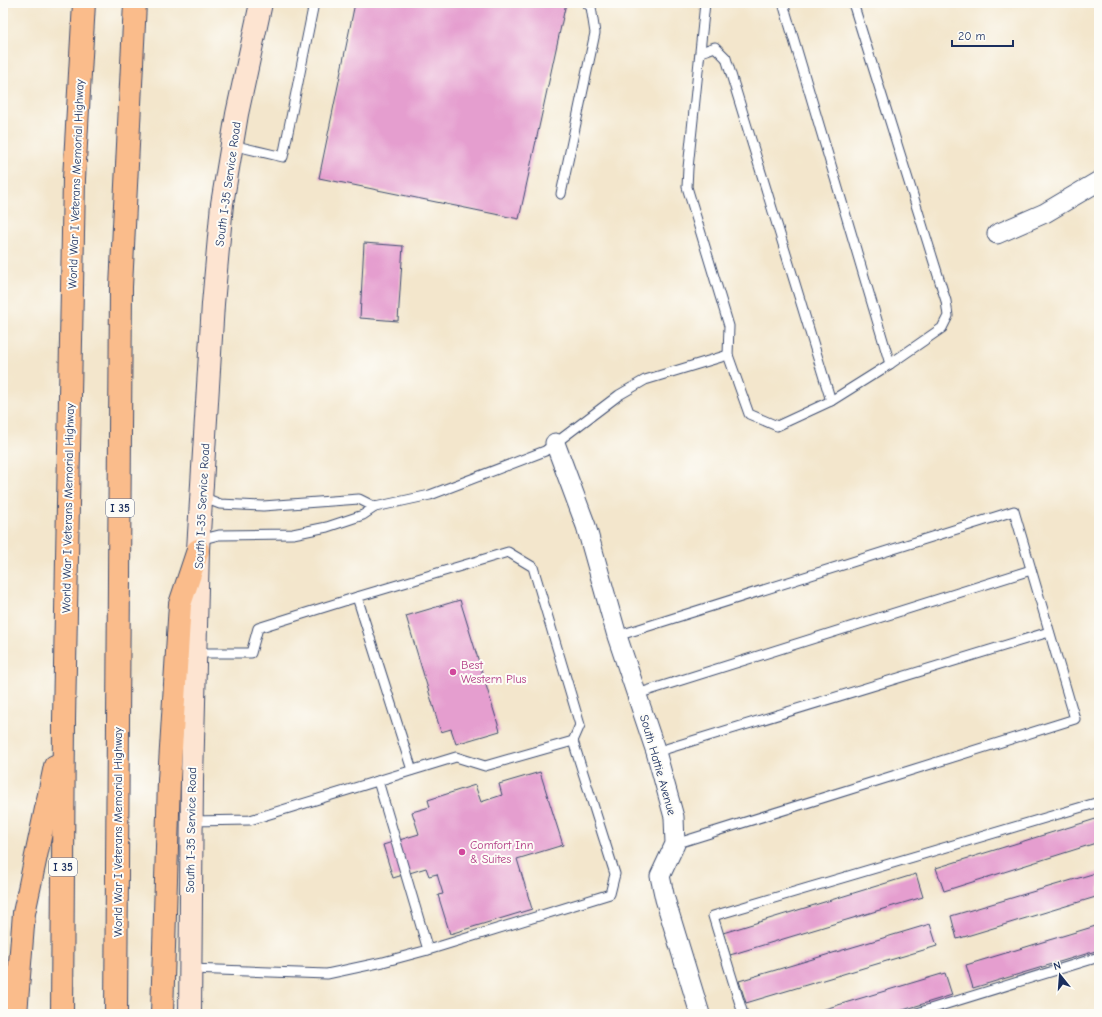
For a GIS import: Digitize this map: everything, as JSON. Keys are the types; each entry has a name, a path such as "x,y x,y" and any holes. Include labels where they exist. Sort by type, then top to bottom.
{"highway":[{"name":"World War I Veterans Memorial Highway","path":"62,1014 64,720 74,178 84,3"},
{"name":"World War I Veterans Memorial Highway","path":"116,1014 121,287 135,3"},
{"path":"162,1014 169,780 180,604 199,545"},
{"path":"16,1014 24,913 64,720"}],"main road":[{"name":"South I-35 Service Road","path":"190,1014 191,821 199,545 214,304 222,204 237,114 261,3"}],"street":[{"path":"997,234 1045,213 1099,181"},
{"name":"South Hattie Avenue","path":"554,444 586,526 604,585 617,636 656,752 674,817 675,844 660,876 665,899 700,1014"}],"lane":[{"path":"232,145 283,157 314,3"},
{"path":"561,194 595,33 591,7 586,3"},
{"path":"705,3 687,187 729,326 728,355 749,414 777,426 831,400 890,364 942,328 948,316 946,301 853,3"},
{"path":"783,3 890,364"},
{"path":"701,52 715,48 726,58 831,400"},
{"path":"199,545 219,535 293,534 327,527 364,515 375,507 430,496 545,451 619,396 645,380 728,355"},
{"path":"202,497 220,504 263,506 358,499 375,507"},
{"path":"617,636 1014,511 1075,719 675,844"},
{"path":"190,969 327,974 383,962 428,950 610,894 615,874 573,741 580,725 532,567 508,552 258,628 251,654 196,653"},
{"path":"637,694 1031,570"},
{"path":"357,597 412,770"},
{"path":"656,752 1049,632"},
{"path":"191,821 250,820 456,757 485,766 573,741"},
{"path":"378,781 428,950"},
{"path":"744,1014 713,916 1099,802"},
{"path":"914,1014 1099,957"}],"building":[{"path":"355,3 566,3 519,219 319,178"},
{"path":"364,243 403,246 398,321 360,318"},
{"name":"Best Western Plus","path":"460,600 500,731 456,744 451,729 441,732 406,616"},
{"name":"Comfort Inn & Suites","path":"540,772 563,845 517,859 532,909 450,934 438,895 443,894 437,874 429,876 426,868 393,878 383,845 419,834 412,812 430,807 428,800 475,785 481,802 502,795 499,784"},
{"path":"1099,818 1099,842 944,891 936,868"},
{"path":"1099,872 1099,896 957,939 951,916"},
{"path":"916,874 923,897 730,955 723,933"},
{"path":"930,924 937,946 746,1003 739,981"},
{"path":"1099,925 1099,950 973,988 966,965"},
{"path":"945,973 952,995 890,1014 808,1014"}],"place":[{"name":"Best Western Plus","path":"453,672"},
{"name":"Comfort Inn & Suites","path":"462,852"}]}
